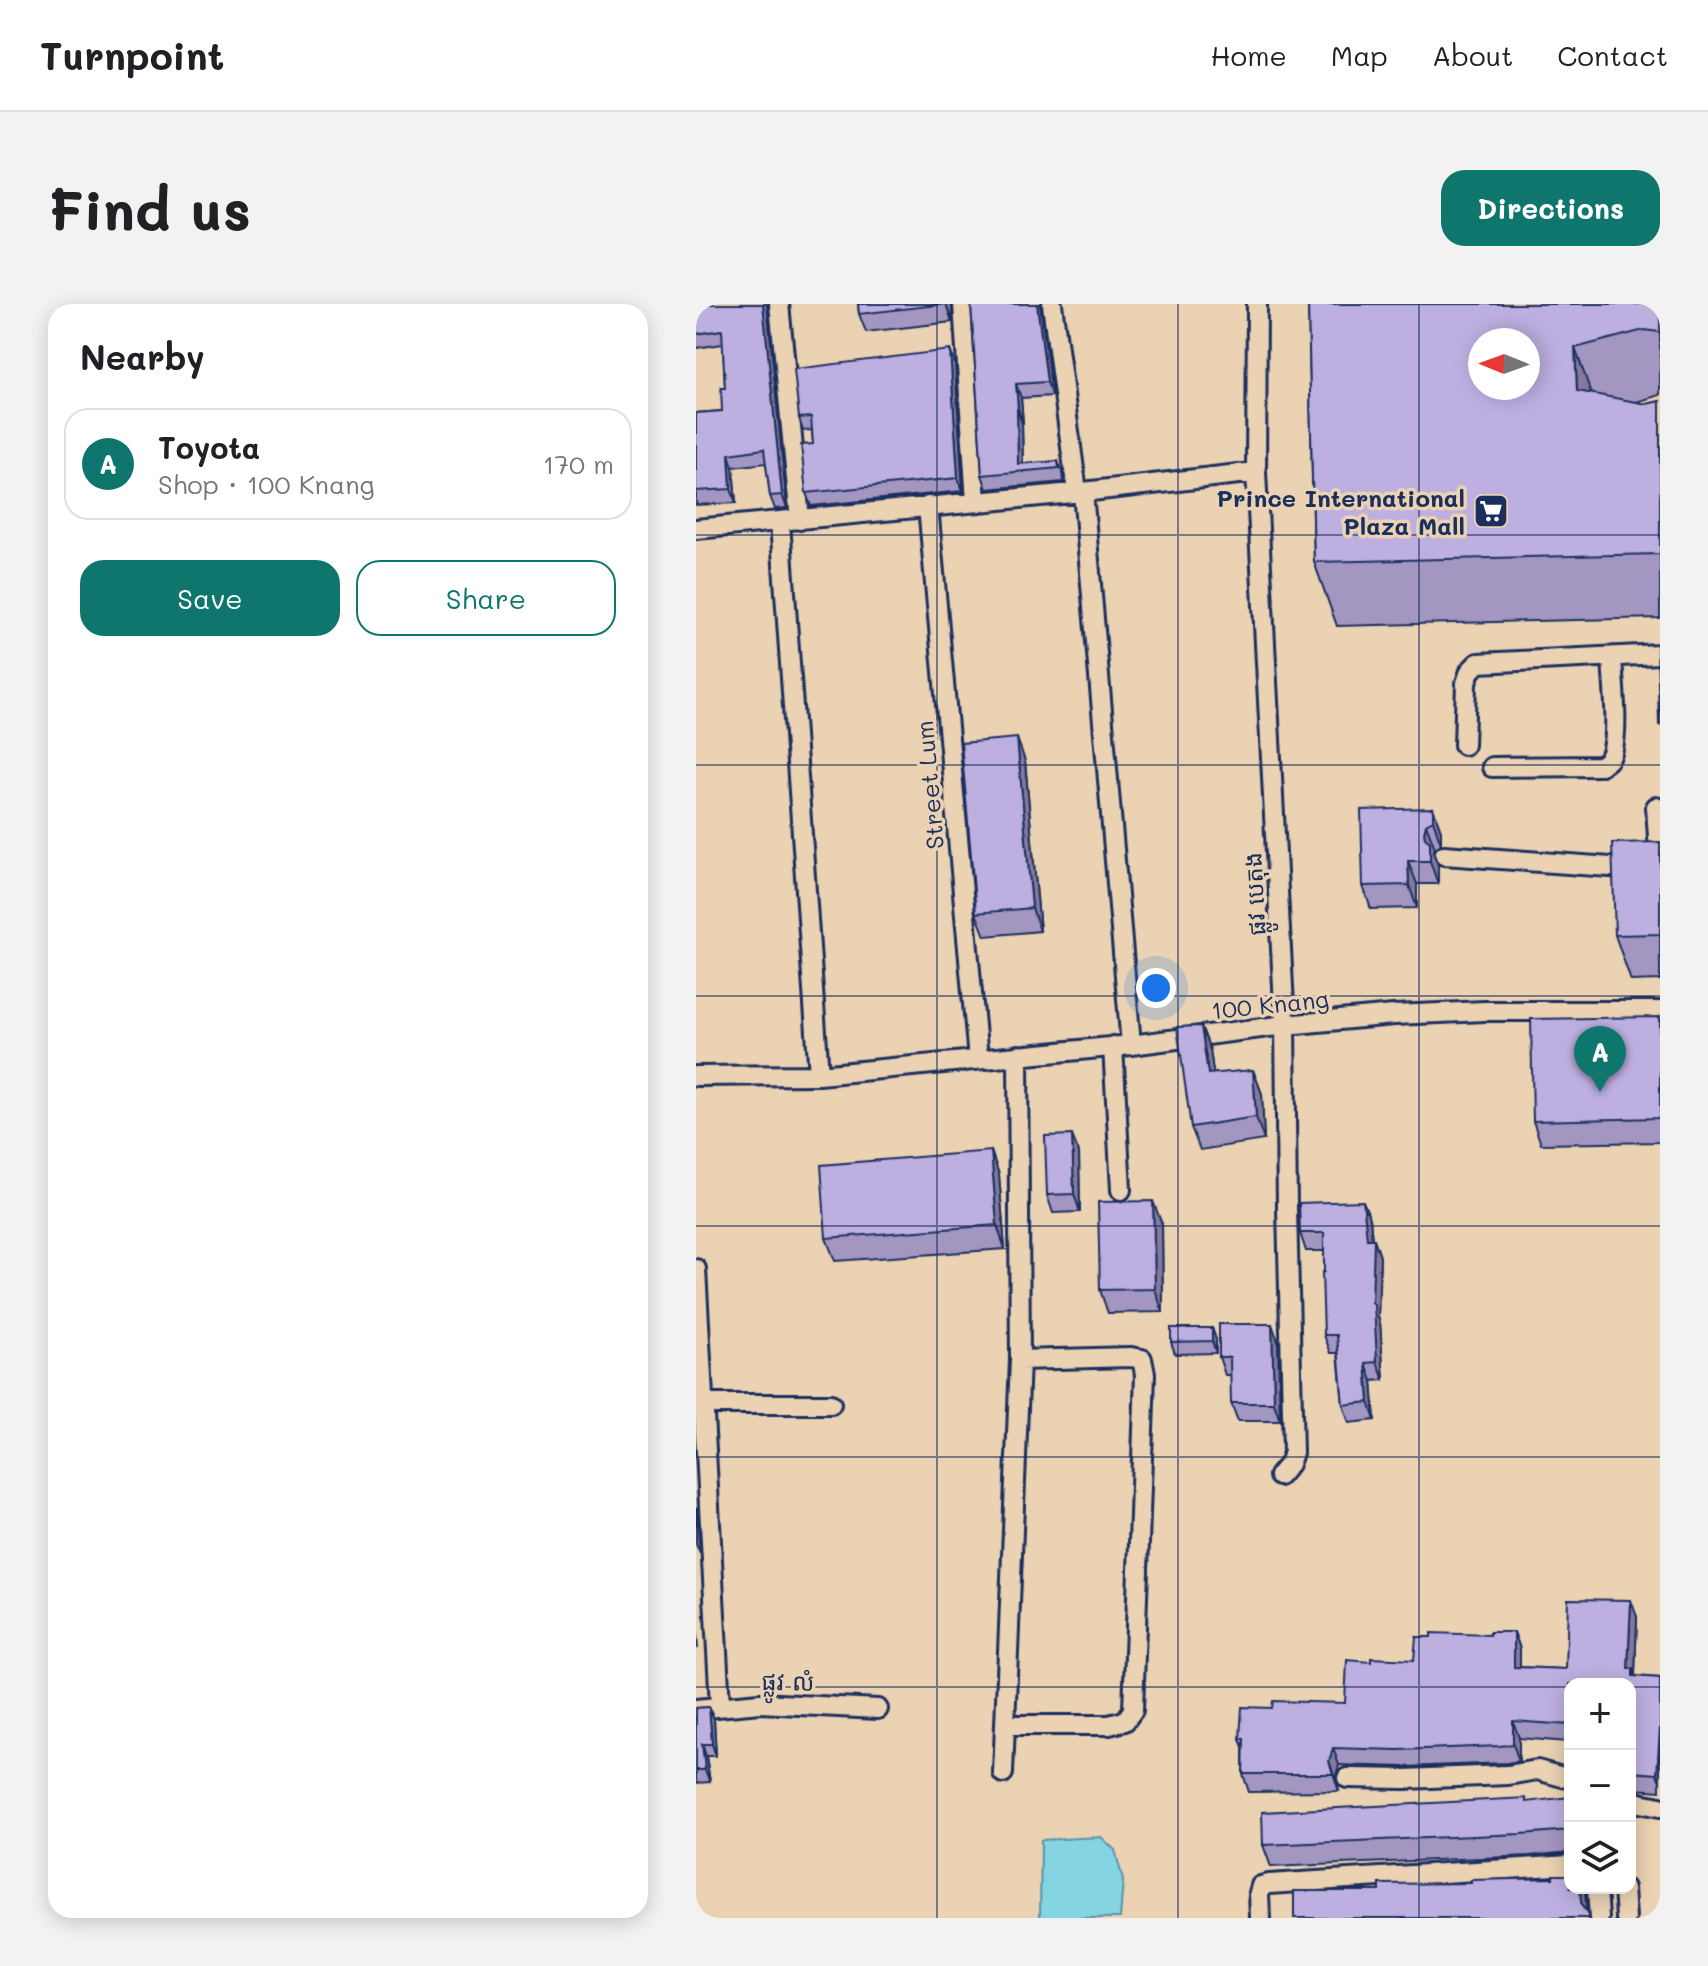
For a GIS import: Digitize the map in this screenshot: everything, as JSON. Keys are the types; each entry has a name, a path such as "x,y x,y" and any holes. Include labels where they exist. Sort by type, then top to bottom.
{"street":[{"path":"779,304 800,520"},
{"path":"963,304 976,502"},
{"path":"1052,304 1080,492 1122,1046 1121,1190"},
{"name":"ផ្លូវ បេតុង","path":"1257,304 1256,472 1285,1025 1293,1453 1279,1476"},
{"path":"696,529 1256,472"},
{"name":"Street Lum","path":"928,506 978,1059"},
{"path":"780,522 819,1075"},
{"path":"1464,745 1466,683 1470,671 1478,663 1660,654"},
{"path":"1492,767 1599,766 1607,762 1612,754 1614,737 1612,657"},
{"path":"1444,855 1638,869 1659,852 1656,807"},
{"name":"100 Knang","path":"696,1076 819,1075 1122,1046 1285,1025 1394,1015 1485,1011 1660,1011"},
{"path":"1003,1773 1020,1360 1018,1055"},
{"path":"696,1269 720,1706"},
{"path":"1006,1725 1109,1725 1125,1721 1133,1710 1137,1611 1145,1374 1142,1359 1020,1360"},
{"path":"704,1404 831,1404"},
{"name":"ផ្លូវ លំ","path":"696,1709 760,1703 878,1709"},
{"path":"1347,1778 1508,1775 1537,1770 1564,1777"},
{"path":"1636,1802 1660,1807"},
{"path":"1260,1918 1259,1893 1261,1886 1269,1884 1564,1865"},
{"path":"1597,1894 1599,1918"},
{"path":"1624,1894 1626,1918"}],"water":[{"path":"1101,1837 1115,1850 1123,1880 1120,1918 1040,1918 1041,1840"}],"building":[{"path":"696,304 763,304 782,495 770,496 764,449 729,454 731,489 696,491 696,413 722,411 721,388 725,388 722,330 696,334"},
{"path":"858,304 946,304 859,314"},
{"path":"971,304 1037,304 1047,382 1016,384 1018,464 1058,461 1059,468 982,475"},
{"name":"Prince International Plaza Mall","path":"1308,304 1660,304 1660,332 1644,330 1575,348 1577,391 1647,404 1660,401 1660,554 1314,562"},
{"path":"950,350 958,478 806,493 801,445 813,444 811,417 799,418 794,369"},
{"path":"1660,646 1660,725 1659,725 1657,647"},
{"path":"1017,738 1032,908 976,913 961,743"},
{"path":"1433,808 1433,820 1426,824 1424,832 1430,842 1430,861 1408,861 1409,885 1363,886 1361,810"},
{"path":"1660,842 1660,934 1615,935 1612,843"},
{"path":"1660,1017 1660,1118 1533,1121 1531,1019"},
{"path":"1201,1026 1208,1074 1253,1070 1256,1117 1191,1127 1177,1027"},
{"path":"1072,1135 1074,1194 1047,1195 1045,1136"},
{"path":"991,1151 997,1225 826,1238 821,1165"},
{"path":"1153,1201 1155,1289 1100,1290 1098,1202"},
{"path":"1363,1201 1367,1239 1374,1239 1372,1304 1377,1362 1366,1363 1369,1402 1343,1405 1337,1335 1324,1335 1324,1233 1300,1233 1299,1203"},
{"path":"1219,1324 1272,1324 1274,1403 1231,1403 1230,1357 1219,1357"},
{"path":"1171,1328 1212,1328 1212,1341 1171,1342"},
{"path":"1568,1599 1631,1600 1628,1669 1633,1669 1633,1676 1660,1678 1657,1774 1636,1772 1636,1678 1564,1678 1564,1725 1513,1721 1513,1744 1398,1750 1333,1748 1329,1761 1333,1774 1243,1774 1244,1739 1240,1739 1242,1707 1272,1708 1273,1701 1345,1703 1347,1660 1414,1660 1416,1637 1431,1637 1431,1633 1490,1635 1490,1632 1514,1632 1514,1667 1566,1669"},
{"path":"709,1707 712,1744 702,1744 705,1770 696,1770 696,1708"},
{"path":"1526,1798 1526,1802 1564,1798 1564,1830 1263,1845 1262,1812"},
{"path":"1553,1875 1564,1875 1564,1894 1580,1894 1588,1918 1294,1918 1294,1891 1380,1891 1380,1884 1553,1878"}],"place":[{"name":"Prince International Plaza Mall","path":"1491,511"},
{"name":"Toyota","path":"1600,1092"}]}
